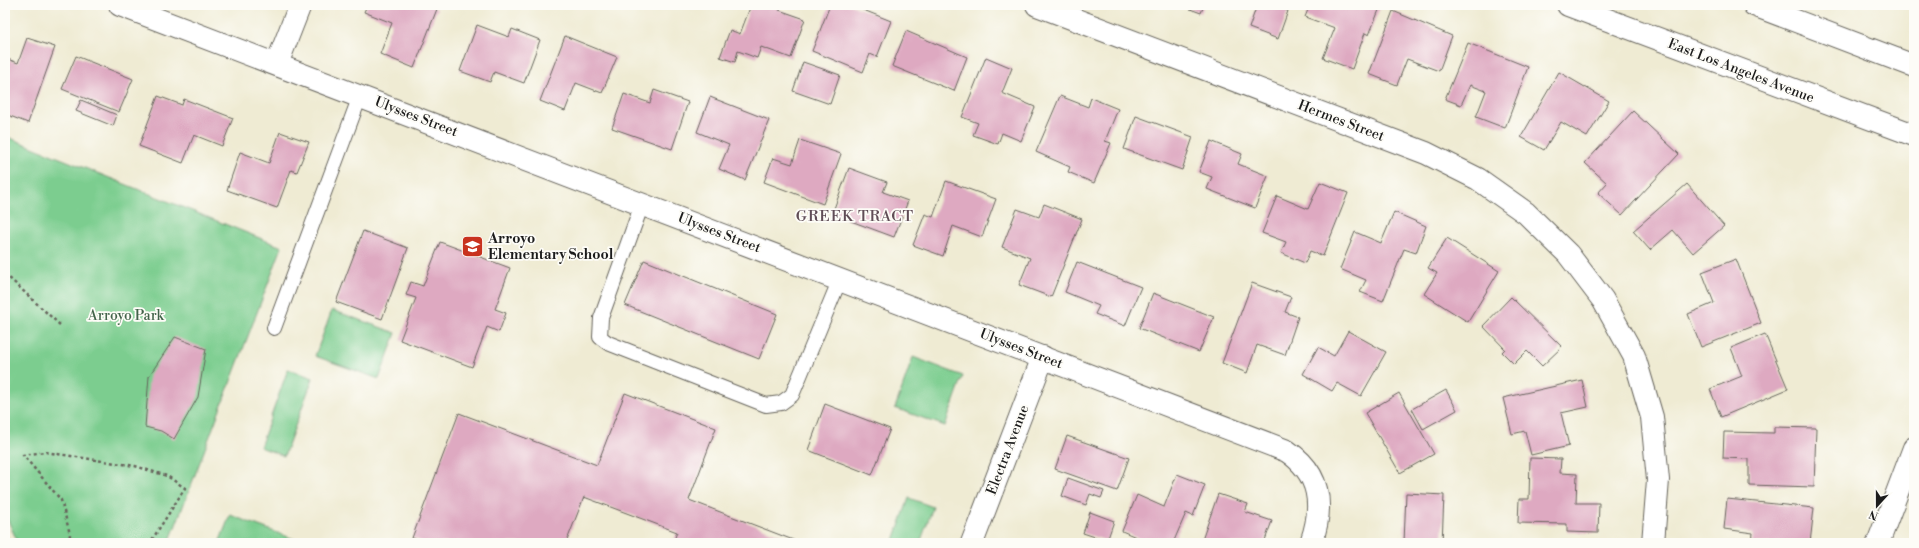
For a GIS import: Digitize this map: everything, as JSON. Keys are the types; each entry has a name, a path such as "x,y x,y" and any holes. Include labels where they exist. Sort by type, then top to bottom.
{"street":[{"name":"Ulysses Street","path":"120,5 1287,451 1300,460 1310,473 1319,499 1317,527 1311,543"},
{"path":"277,64 300,5"},
{"name":"Hermes Street","path":"1037,5 1426,153 1478,179 1526,213 1568,254 1604,300 1634,356 1652,417 1658,480 1653,543"},
{"name":"East Los Angeles Avenue","path":"1568,5 1914,136"},
{"path":"1754,5 1914,66"},
{"name":"Electra Avenue","path":"972,543 1043,357"},
{"path":"1878,543 1914,448"}],"lane":[{"path":"274,328 360,96"},
{"path":"642,204 601,318 600,337 608,343 766,405 781,404 792,395 840,279"}],"path":[{"path":"5,274 61,326"},
{"path":"69,543 70,534 61,500 23,455 45,452 135,466 167,476 185,488 150,543"}],"green space":[{"name":"Arroyo Park","path":"5,136 282,247 169,543 18,543 5,514"},
{"path":"332,310 396,333 379,379 315,356"},
{"path":"913,357 963,376 945,426 895,408"},
{"path":"288,369 313,378 284,456 260,447"},
{"path":"909,498 933,507 920,543 893,543"},
{"path":"230,515 299,541 298,543 219,543"}],"building":[{"path":"367,5 428,5 437,9 414,68 380,54 392,23 364,12"},
{"path":"751,5 780,5 779,10 805,19 791,58 761,47 757,58 738,51 735,62 720,57 730,30 740,34"},
{"path":"830,5 851,5 891,21 877,57 870,54 863,72 812,51"},
{"path":"1179,5 1204,5 1201,13"},
{"path":"1257,5 1282,5 1281,8 1288,11 1278,39 1249,28"},
{"path":"1310,5 1381,5 1369,35 1365,33 1352,69 1323,58 1335,28 1305,17"},
{"path":"1393,11 1452,36 1439,71 1407,59 1397,85 1369,74"},
{"path":"477,25 509,37 512,29 540,40 524,83 494,72 490,82 460,71"},
{"path":"906,31 967,57 954,91 892,66"},
{"path":"565,36 617,57 602,93 576,83 565,111 540,101"},
{"path":"27,38 55,47 28,123 5,114 5,58 18,63"},
{"path":"1468,43 1528,67 1505,128 1476,117 1486,91 1470,85 1461,105 1445,99"},
{"path":"76,56 133,79 119,112 62,89"},
{"path":"986,57 1012,68 1002,93 1035,107 1021,141 1002,133 998,144 973,135 978,123 962,117"},
{"path":"803,62 840,75 830,104 793,91"},
{"path":"1559,72 1609,101 1587,137 1561,122 1544,150 1521,137"},
{"path":"654,90 688,102 672,149 612,128 624,94 650,103"},
{"path":"158,96 182,105 184,99 233,118 222,146 194,135 183,163 139,146"},
{"path":"1060,96 1088,107 1091,98 1118,109 1105,141 1111,143 1094,183 1068,172 1070,167 1036,152"},
{"path":"710,97 769,120 745,180 719,169 729,145 697,132"},
{"path":"81,100 117,115 113,126 76,111"},
{"path":"1633,111 1679,154 1622,215 1598,193 1607,183 1585,163"},
{"path":"1136,116 1193,137 1182,170 1124,149"},
{"path":"280,132 309,142 297,172 291,170 277,208 227,190 240,152 269,163"},
{"path":"800,140 841,154 823,204 764,182 773,158 792,164"},
{"path":"1211,141 1242,154 1238,164 1268,176 1255,208 1207,189 1212,177 1199,172"},
{"path":"849,168 887,182 883,192 908,201 894,237 832,214"},
{"path":"946,181 996,199 982,237 953,226 943,256 913,245 925,214 933,217"},
{"path":"1320,182 1348,193 1323,256 1310,251 1305,263 1281,253 1286,242 1262,233 1277,196 1308,209"},
{"path":"1687,184 1724,226 1693,253 1673,230 1650,250 1633,231"},
{"path":"1044,204 1082,219 1051,297 1019,285 1030,258 1002,247 1017,209 1039,217"},
{"path":"1394,212 1426,226 1416,253 1404,249 1383,301 1360,292 1366,280 1340,269 1355,232 1381,243"},
{"path":"363,231 408,248 382,319 336,302"},
{"path":"1447,238 1499,271 1468,322 1424,294 1437,273 1428,268"},
{"path":"440,242 510,268 495,309 506,313 499,332 487,327 472,367 400,340 416,298 406,295 411,282 423,286"},
{"path":"1736,259 1761,323 1701,347 1688,314 1714,303 1702,272"},
{"path":"644,260 777,314 759,359 625,305"},
{"path":"1077,262 1141,287 1125,326 1095,314 1099,306 1065,292"},
{"path":"1252,283 1291,297 1285,312 1298,317 1285,355 1257,345 1247,373 1222,363"},
{"path":"1153,293 1214,317 1199,352 1139,328"},
{"path":"1511,297 1562,347 1542,366 1527,351 1514,364 1502,352 1505,349 1483,326"},
{"path":"1348,331 1386,352 1361,396 1337,383 1332,391 1303,374 1318,347 1334,356"},
{"path":"1765,334 1788,389 1721,417 1710,389 1742,376 1731,348"},
{"path":"175,337 206,349 198,397 174,439 161,431 145,427 149,376"},
{"path":"1582,380 1588,407 1561,413 1569,446 1531,455 1525,431 1512,434 1503,398"},
{"path":"1446,390 1457,410 1423,429 1412,409"},
{"path":"625,393 716,428 689,500 801,543 673,543 677,532 584,497 566,543 426,543 412,538 459,413 597,465"},
{"path":"1399,393 1434,454 1400,473 1365,413"},
{"path":"825,404 890,429 872,475 808,450"},
{"path":"1774,427 1816,428 1814,487 1749,485 1749,459 1723,458 1724,432 1774,433"},
{"path":"1067,436 1129,458 1117,491 1055,469"},
{"path":"1530,458 1561,459 1560,473 1577,474 1576,503 1599,503 1598,533 1567,532 1567,524 1518,523 1519,499 1529,499"},
{"path":"1177,474 1205,485 1193,516 1186,513 1173,543 1150,543 1122,531 1137,495 1164,507"},
{"path":"1068,478 1104,491 1101,498 1090,494 1086,505 1062,496"},
{"path":"1406,493 1444,495 1442,543 1404,543"},
{"path":"1218,494 1248,504 1245,512 1272,521 1264,543 1201,543"},
{"path":"1727,499 1814,508 1810,543 1752,543 1753,533 1724,529"},
{"path":"1090,512 1114,521 1107,541 1083,533"}],"place":[{"name":"Arroyo Elementary School","path":"473,247"}],"district":[{"name":"GREEK TRACT","path":"855,216"}]}
